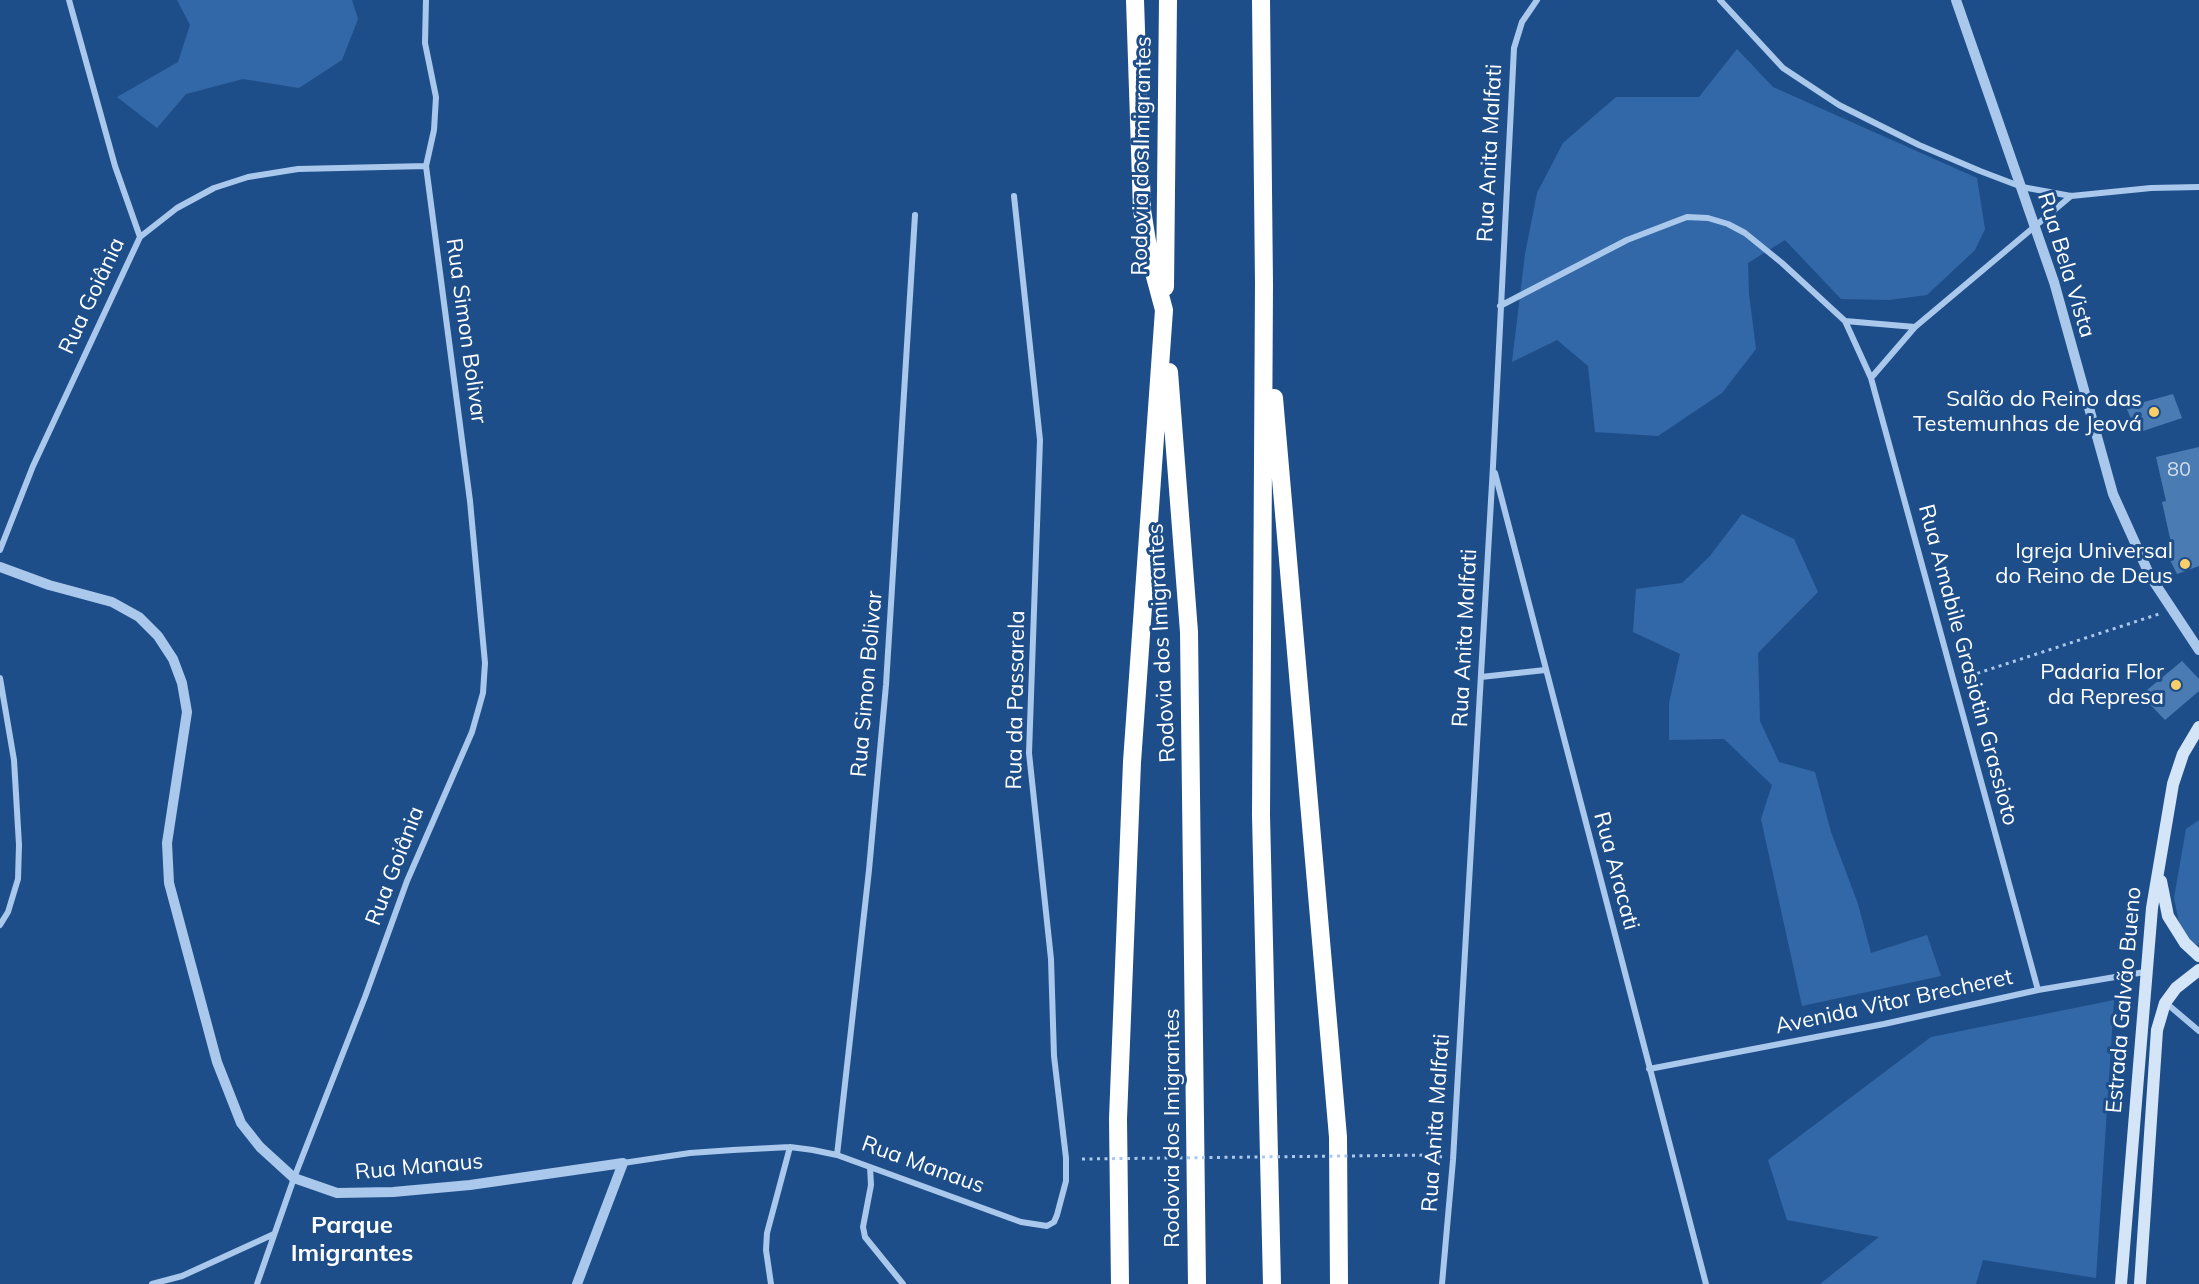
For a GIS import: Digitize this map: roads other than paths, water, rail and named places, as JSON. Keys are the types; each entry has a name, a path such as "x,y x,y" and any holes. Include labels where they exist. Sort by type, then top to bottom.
{"highway":[{"path":"1120,1284 1118,1119 1132,774 1164,310 1149,254 1142,210 1135,0"},
{"name":"Rodovia dos Imigrantes","path":"1168,0 1164,310 1189,633 1197,1284"},
{"path":"1261,0 1264,284 1261,815 1272,1284"},
{"path":"1264,284 1337,1126 1339,1284"}],"main road":[{"name":"Estrada Galvão Bueno","path":"2121,1284 2145,972 2161,853 2173,784 2183,754 2199,726"},
{"path":"2161,853 2161,888 2168,916 2185,943 2199,956"},
{"name":"Estrada Galvão Bueno","path":"2140,1284 2157,1030 2165,1003 2176,988 2199,970"}],"street":[{"path":"69,0 115,166 140,237"},
{"path":"426,0 426,43 436,97 434,130 426,166"},
{"name":"Rua Anita Malfati","path":"1442,1284 1453,1160 1493,466 1514,48 1522,22 1537,0"},
{"name":"Rua Bela Vista","path":"1720,0 1736,21 1783,68 1839,105 1919,145 2022,187 2036,227 2113,494 2150,576 2199,650"},
{"path":"1956,0 2022,187 2071,196 2151,188 2199,187"},
{"name":"Rua Goiânia","path":"0,550 33,466 140,237 177,208 214,188 248,177 298,169 426,166"},
{"name":"Rua Simon Bolivar","path":"426,166 470,501"},
{"name":"Rua da Passarela","path":"1014,196 1040,440 1029,753 1051,959 1054,1056 1066,1158 1066,1181 1057,1215 1051,1224 1040,1226"},
{"path":"1871,378 1915,327 2071,196"},
{"name":"Rua Simon Bolivar","path":"837,1155 869,870 886,685 915,214"},
{"path":"1500,306 1627,240 1687,217 1708,218 1728,224 1745,233 1782,263 1845,321 1915,327"},
{"name":"Rua Amabile Grasiotin Grassioto","path":"1845,321 1871,378 2038,990"},
{"name":"Rua Aracati","path":"1493,466 1706,1284"},
{"name":"Rua Goiânia","path":"256,1284 407,881 472,732 483,693 484,653 470,501"},
{"name":"Rua Manaus","path":"0,567 49,585 112,602 139,616 158,636 173,658 182,683 187,712 167,843 169,883 217,1062 241,1123 260,1147 294,1178 337,1193 367,1194 470,1185 690,1153 790,1147 837,1155 1040,1226"},
{"path":"1481,677 1545,670"},
{"path":"0,678 14,760 19,845 18,879 8,912 0,925"},
{"name":"Avenida Vitor Brecheret","path":"1649,1069 1884,1024 2038,990 2145,972"},
{"path":"2165,1003 2199,1031"},
{"path":"771,1284 766,1250 767,1233 790,1147"},
{"path":"577,1284 623,1163"},
{"path":"870,1167 871,1185 863,1227 865,1237 903,1284"},
{"path":"152,1284 192,1272 274,1234"}],"place":[{"name":"Salão do Reino das Testemunhas de Jeová","path":"2154,412"},
{"name":"Igreja Universal do Reino de Deus","path":"2185,564"},
{"name":"Padaria Flor da Represa","path":"2176,685"}],"district":[{"name":"Parque Imigrantes","path":"352,1240"}]}
